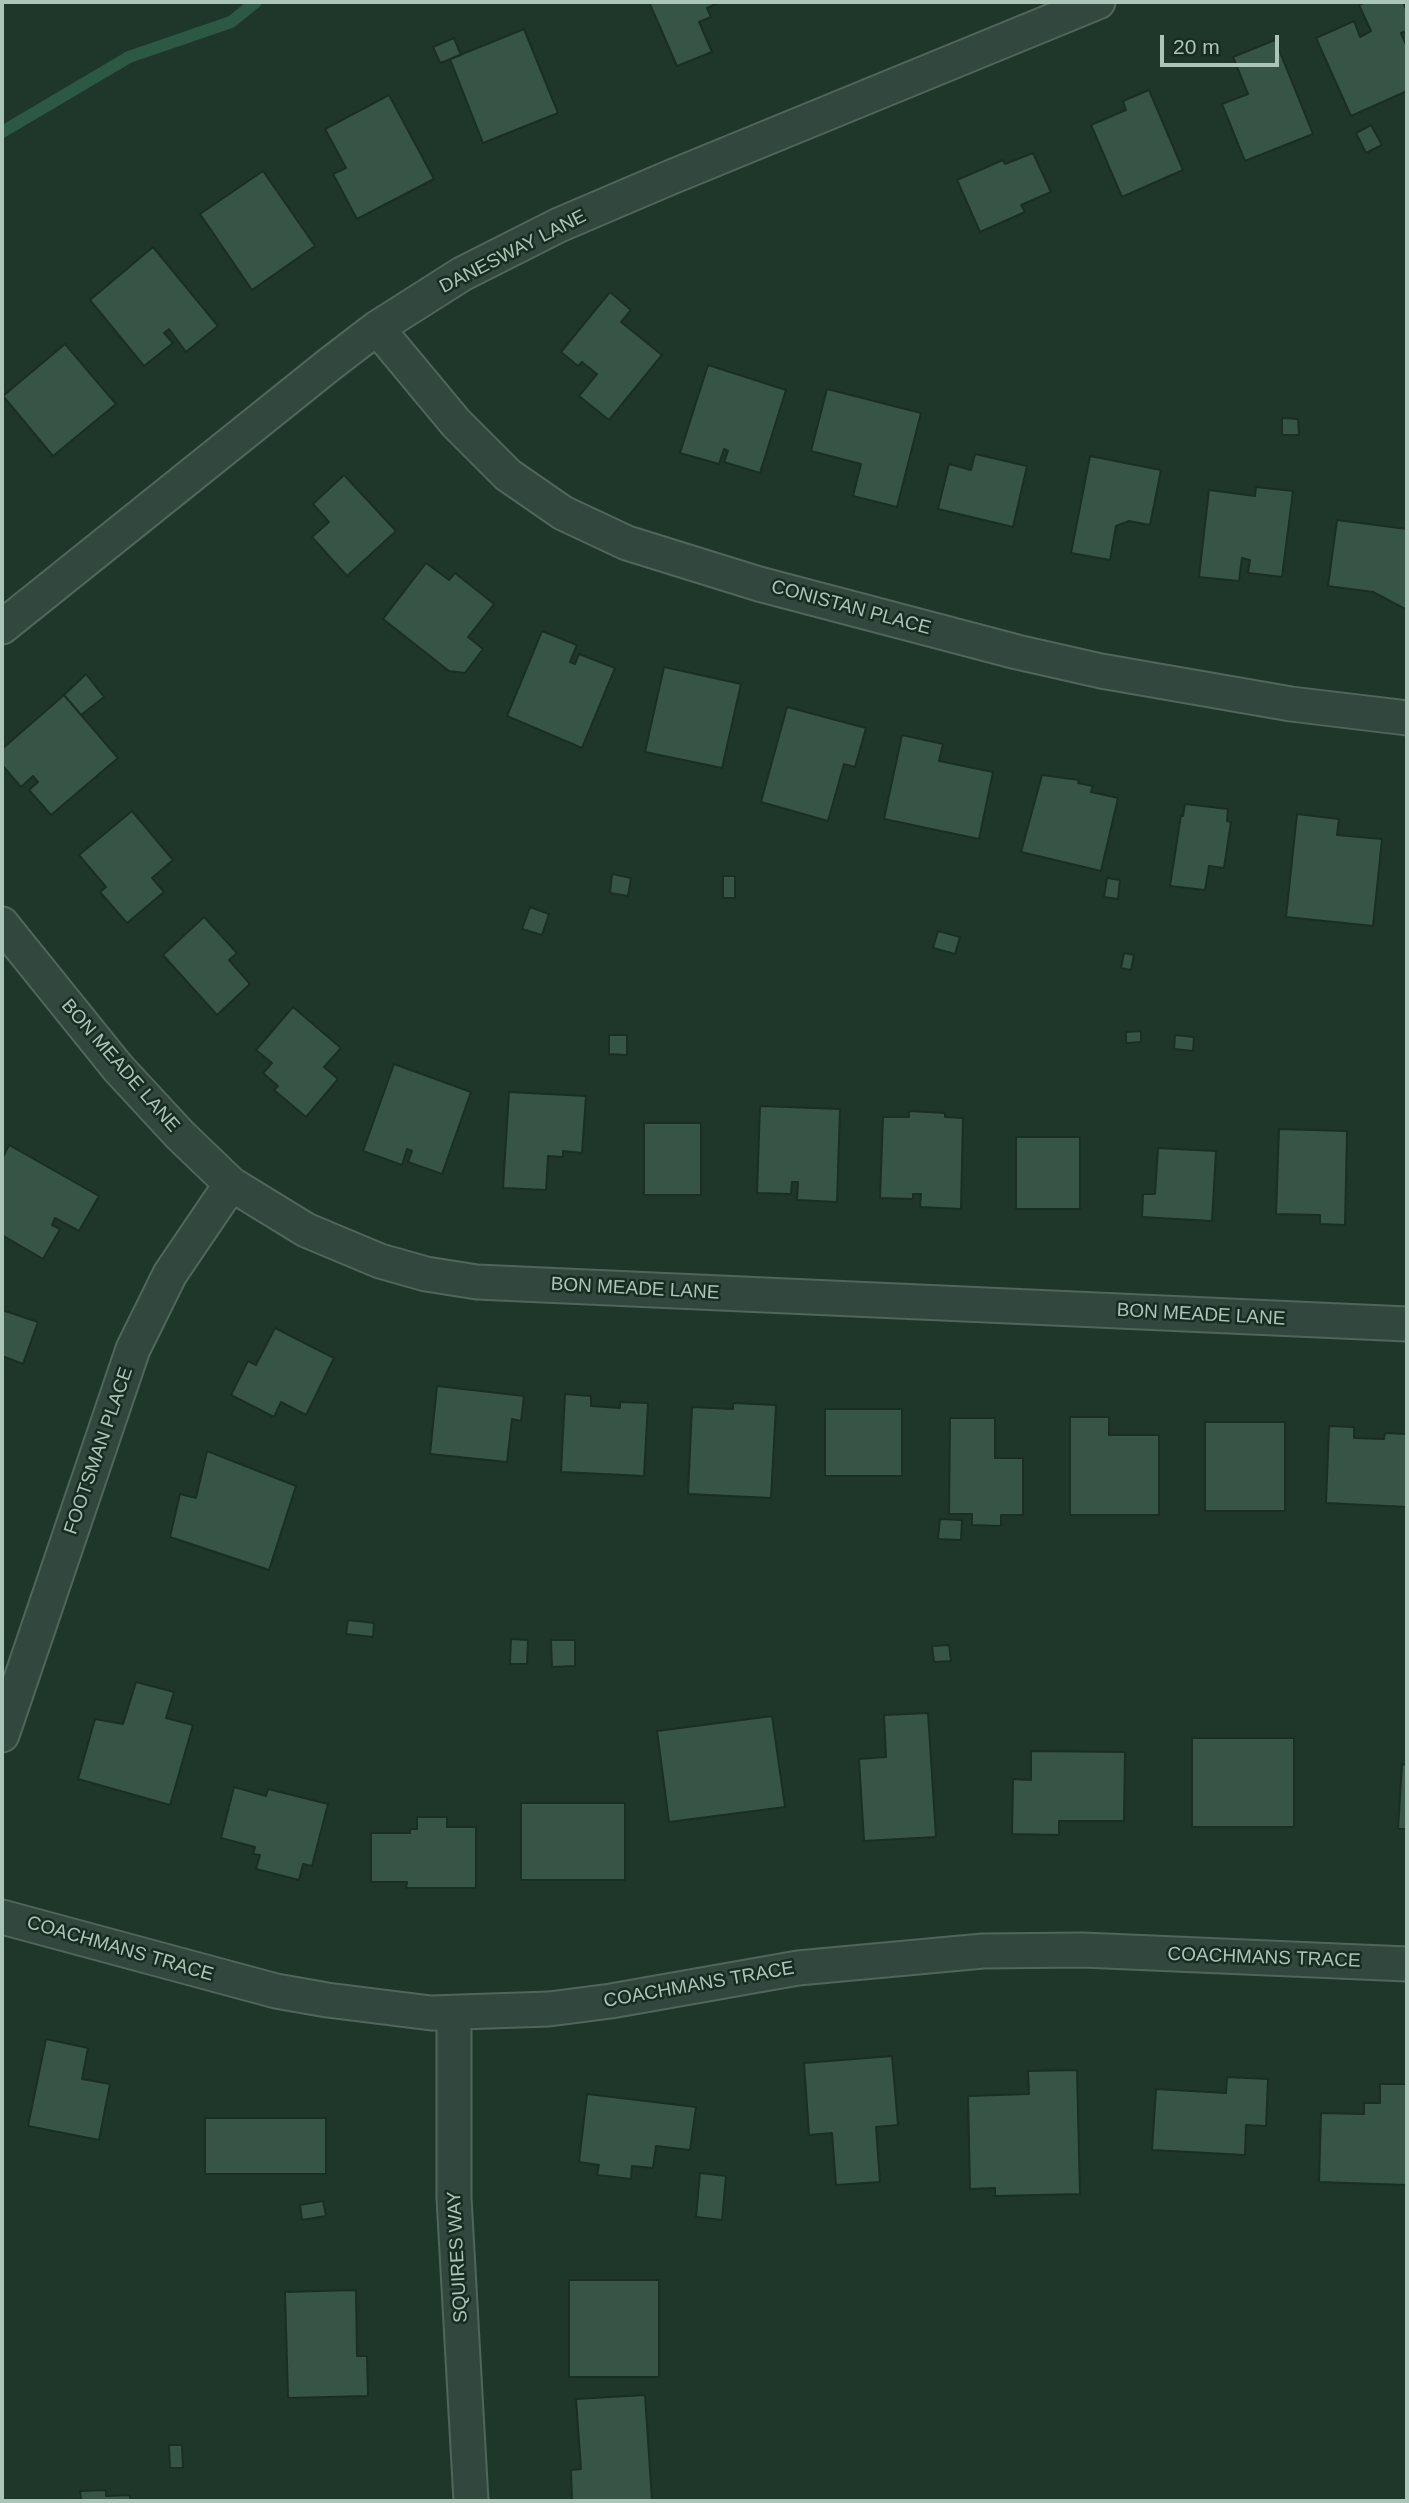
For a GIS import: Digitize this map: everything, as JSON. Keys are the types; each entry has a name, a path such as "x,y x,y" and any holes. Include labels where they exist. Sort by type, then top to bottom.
{"street":[{"name":"DANESWAY LANE","path":"2,627 377,328 462,274 559,225 1098,2"},
{"name":"CONISTAN PLACE","path":"377,328 456,423 508,475 563,513 628,543 772,587 1017,652 1101,671 1291,704 1407,718"},
{"name":"BON MEADE LANE","path":"2,924 118,1068 180,1135 231,1184 306,1230 380,1261 426,1274 477,1282 1407,1324"},
{"name":"FOOTSMAN PLACE","path":"2,1735 133,1349 170,1274 231,1184"},
{"name":"COACHMANS TRACE","path":"2,1917 276,1991 418,2012 550,2010 798,1968 983,1951 1083,1950 1407,1964"},
{"name":"SQUIRES WAY","path":"454,2013 454,2197 471,2501"}],"building":[{"path":"649,2 720,2 707,8 711,17 699,22 712,52 677,66"},
{"path":"1366,2 1403,2 1407,11 1407,31 1401,33 1407,47 1407,91 1351,116 1316,38 1354,21 1360,37 1371,31 1359,5"},
{"path":"524,29 558,113 483,143 450,59"},
{"path":"454,38 461,55 440,63 433,47"},
{"path":"1275,40 1313,134 1245,161 1222,104 1248,94 1233,57"},
{"path":"1149,90 1183,170 1122,197 1091,125 1126,110 1123,101"},
{"path":"389,95 434,179 357,219 333,174 346,168 325,129"},
{"path":"1371,125 1382,145 1366,153 1356,133"},
{"path":"1033,153 1051,192 1021,205 1025,212 980,232 957,180 1003,160 1005,164"},
{"path":"263,171 315,246 252,290 200,214"},
{"path":"153,247 218,326 186,352 169,329 164,333 173,343 144,366 90,300"},
{"path":"610,292 631,310 621,322 662,355 609,420 579,396 597,374 582,362 578,366 561,352"},
{"path":"65,344 116,404 53,456 3,396"},
{"path":"708,365 786,390 760,473 724,462 728,451 724,449 719,464 680,453"},
{"path":"827,389 921,413 897,507 853,496 861,464 811,451"},
{"path":"1282,418 1298,419 1299,435 1282,435"},
{"path":"975,454 1027,466 1013,527 938,509 949,464 971,470"},
{"path":"1090,456 1161,470 1150,525 1129,521 1116,526 1110,560 1071,553"},
{"path":"344,475 396,531 347,576 312,537 329,522 313,504"},
{"path":"1256,487 1293,491 1282,577 1248,573 1250,560 1242,558 1239,581 1199,577 1209,490 1255,496"},
{"path":"1337,520 1407,529 1407,610 1373,592 1328,586"},
{"path":"426,563 449,580 455,573 494,604 468,637 483,649 465,673 449,671 383,619"},
{"path":"542,631 577,645 570,662 575,664 579,654 615,668 582,748 507,716"},
{"path":"664,667 741,684 722,768 645,752"},
{"path":"86,674 104,697 81,715 64,695"},
{"path":"64,695 118,758 51,815 29,790 38,782 33,776 21,787 2,765 2,749"},
{"path":"787,707 866,728 855,767 844,764 828,821 761,802"},
{"path":"902,735 943,744 939,761 993,772 979,839 884,819"},
{"path":"1042,775 1079,780 1078,783 1093,786 1091,792 1118,798 1101,871 1021,852"},
{"path":"1185,804 1228,809 1227,821 1231,822 1224,868 1209,866 1205,890 1170,886"},
{"path":"132,811 173,860 152,878 164,892 127,923 100,892 106,887 79,855"},
{"path":"1297,814 1339,819 1337,835 1382,839 1373,926 1286,917"},
{"path":"612,874 631,878 628,896 610,893"},
{"path":"723,876 735,876 735,898 723,898"},
{"path":"1107,878 1120,880 1118,899 1104,897"},
{"path":"530,907 549,914 542,935 522,929"},
{"path":"204,917 237,953 229,960 250,984 217,1015 163,955"},
{"path":"938,931 960,937 955,954 933,948"},
{"path":"1124,953 1134,955 1131,970 1121,968"},
{"path":"293,1007 341,1048 324,1067 338,1079 306,1117 274,1090 278,1086 263,1073 272,1063 256,1050"},
{"path":"1141,1031 1141,1042 1126,1043 1126,1032"},
{"path":"609,1035 627,1035 627,1055 609,1054"},
{"path":"1175,1035 1194,1037 1193,1051 1174,1049"},
{"path":"394,1064 471,1092 442,1174 408,1162 412,1151 407,1149 402,1165 363,1151"},
{"path":"509,1092 586,1096 582,1153 563,1151 563,1157 548,1156 546,1190 503,1188"},
{"path":"760,1106 840,1109 837,1202 797,1200 798,1182 792,1182 791,1194 757,1193"},
{"path":"909,1111 945,1113 945,1117 963,1118 961,1209 920,1207 921,1194 913,1194 913,1199 880,1198 883,1117 909,1117"},
{"path":"644,1123 701,1123 701,1195 644,1195"},
{"path":"1279,1129 1347,1131 1345,1225 1320,1224 1320,1215 1276,1214"},
{"path":"1016,1137 1080,1137 1080,1209 1016,1209"},
{"path":"9,1145 99,1196 79,1231 55,1218 52,1225 60,1229 43,1259 2,1235 2,1159"},
{"path":"1158,1148 1216,1151 1212,1221 1142,1217 1143,1194 1155,1194"},
{"path":"2,1310 38,1322 23,1364 2,1356"},
{"path":"275,1328 334,1358 306,1415 281,1402 274,1417 231,1395 248,1361 256,1365"},
{"path":"437,1386 524,1396 521,1421 512,1419 507,1462 430,1454"},
{"path":"565,1394 591,1396 591,1406 620,1408 620,1402 648,1403 644,1476 561,1472"},
{"path":"733,1403 776,1405 771,1498 688,1494 692,1407 733,1409"},
{"path":"825,1409 902,1409 902,1476 825,1476"},
{"path":"1070,1417 1109,1417 1109,1435 1159,1435 1159,1515 1070,1515"},
{"path":"950,1418 995,1418 995,1458 1023,1458 1023,1515 1001,1515 1001,1526 972,1525 972,1514 949,1514"},
{"path":"1205,1422 1285,1422 1285,1511 1205,1511"},
{"path":"1329,1426 1354,1427 1354,1438 1384,1439 1385,1433 1407,1434 1407,1507 1326,1503"},
{"path":"207,1451 296,1486 269,1570 170,1537 180,1494 196,1498"},
{"path":"940,1519 962,1520 961,1540 938,1539"},
{"path":"348,1620 374,1623 373,1637 346,1634"},
{"path":"511,1639 528,1640 527,1664 510,1664"},
{"path":"551,1640 575,1640 575,1666 552,1667"},
{"path":"949,1645 951,1661 934,1662 932,1646"},
{"path":"136,1682 174,1692 166,1718 193,1725 170,1805 78,1779 95,1719 123,1724"},
{"path":"928,1713 936,1837 864,1841 859,1759 886,1757 884,1715"},
{"path":"772,1716 785,1807 669,1822 657,1731"},
{"path":"1192,1738 1294,1738 1294,1827 1192,1827"},
{"path":"1031,1751 1125,1752 1124,1821 1059,1821 1059,1835 1012,1834 1013,1779 1031,1780"},
{"path":"1402,1764 1407,1765 1407,1829 1398,1829"},
{"path":"234,1787 266,1796 268,1789 328,1804 312,1866 303,1864 299,1880 256,1869 260,1855 253,1854 255,1847 221,1838"},
{"path":"521,1803 625,1803 625,1880 521,1880"},
{"path":"417,1817 447,1817 447,1827 476,1827 476,1888 406,1888 407,1882 371,1882 371,1833 410,1833 410,1829 417,1829"},
{"path":"46,2039 88,2048 82,2079 110,2084 99,2140 28,2126"},
{"path":"892,2056 898,2125 876,2127 880,2182 836,2185 832,2133 809,2135 804,2063"},
{"path":"1077,2070 1080,2194 995,2196 995,2188 970,2189 968,2096 1029,2094 1028,2071"},
{"path":"1227,2077 1268,2079 1266,2126 1246,2125 1245,2155 1152,2150 1156,2089 1226,2093"},
{"path":"1380,2084 1407,2084 1407,2185 1319,2182 1321,2113 1364,2114 1364,2103 1380,2103"},
{"path":"587,2094 696,2107 690,2150 656,2146 653,2168 632,2166 631,2179 597,2175 599,2165 579,2162"},
{"path":"205,2118 326,2118 326,2174 205,2174"},
{"path":"700,2173 726,2176 722,2220 696,2217"},
{"path":"323,2201 326,2216 302,2220 300,2205"},
{"path":"569,2280 659,2280 659,2377 569,2377"},
{"path":"356,2290 357,2356 367,2356 368,2396 288,2398 285,2292"},
{"path":"645,2395 652,2500 572,2501 571,2470 581,2469 576,2399"},
{"path":"169,2445 182,2445 183,2468 170,2468"},
{"path":"106,2490 106,2496 130,2495 130,2501 48,2501 81,2499 80,2491"}],"waterway":[{"path":"2,132 129,57 231,22 256,2"}]}
